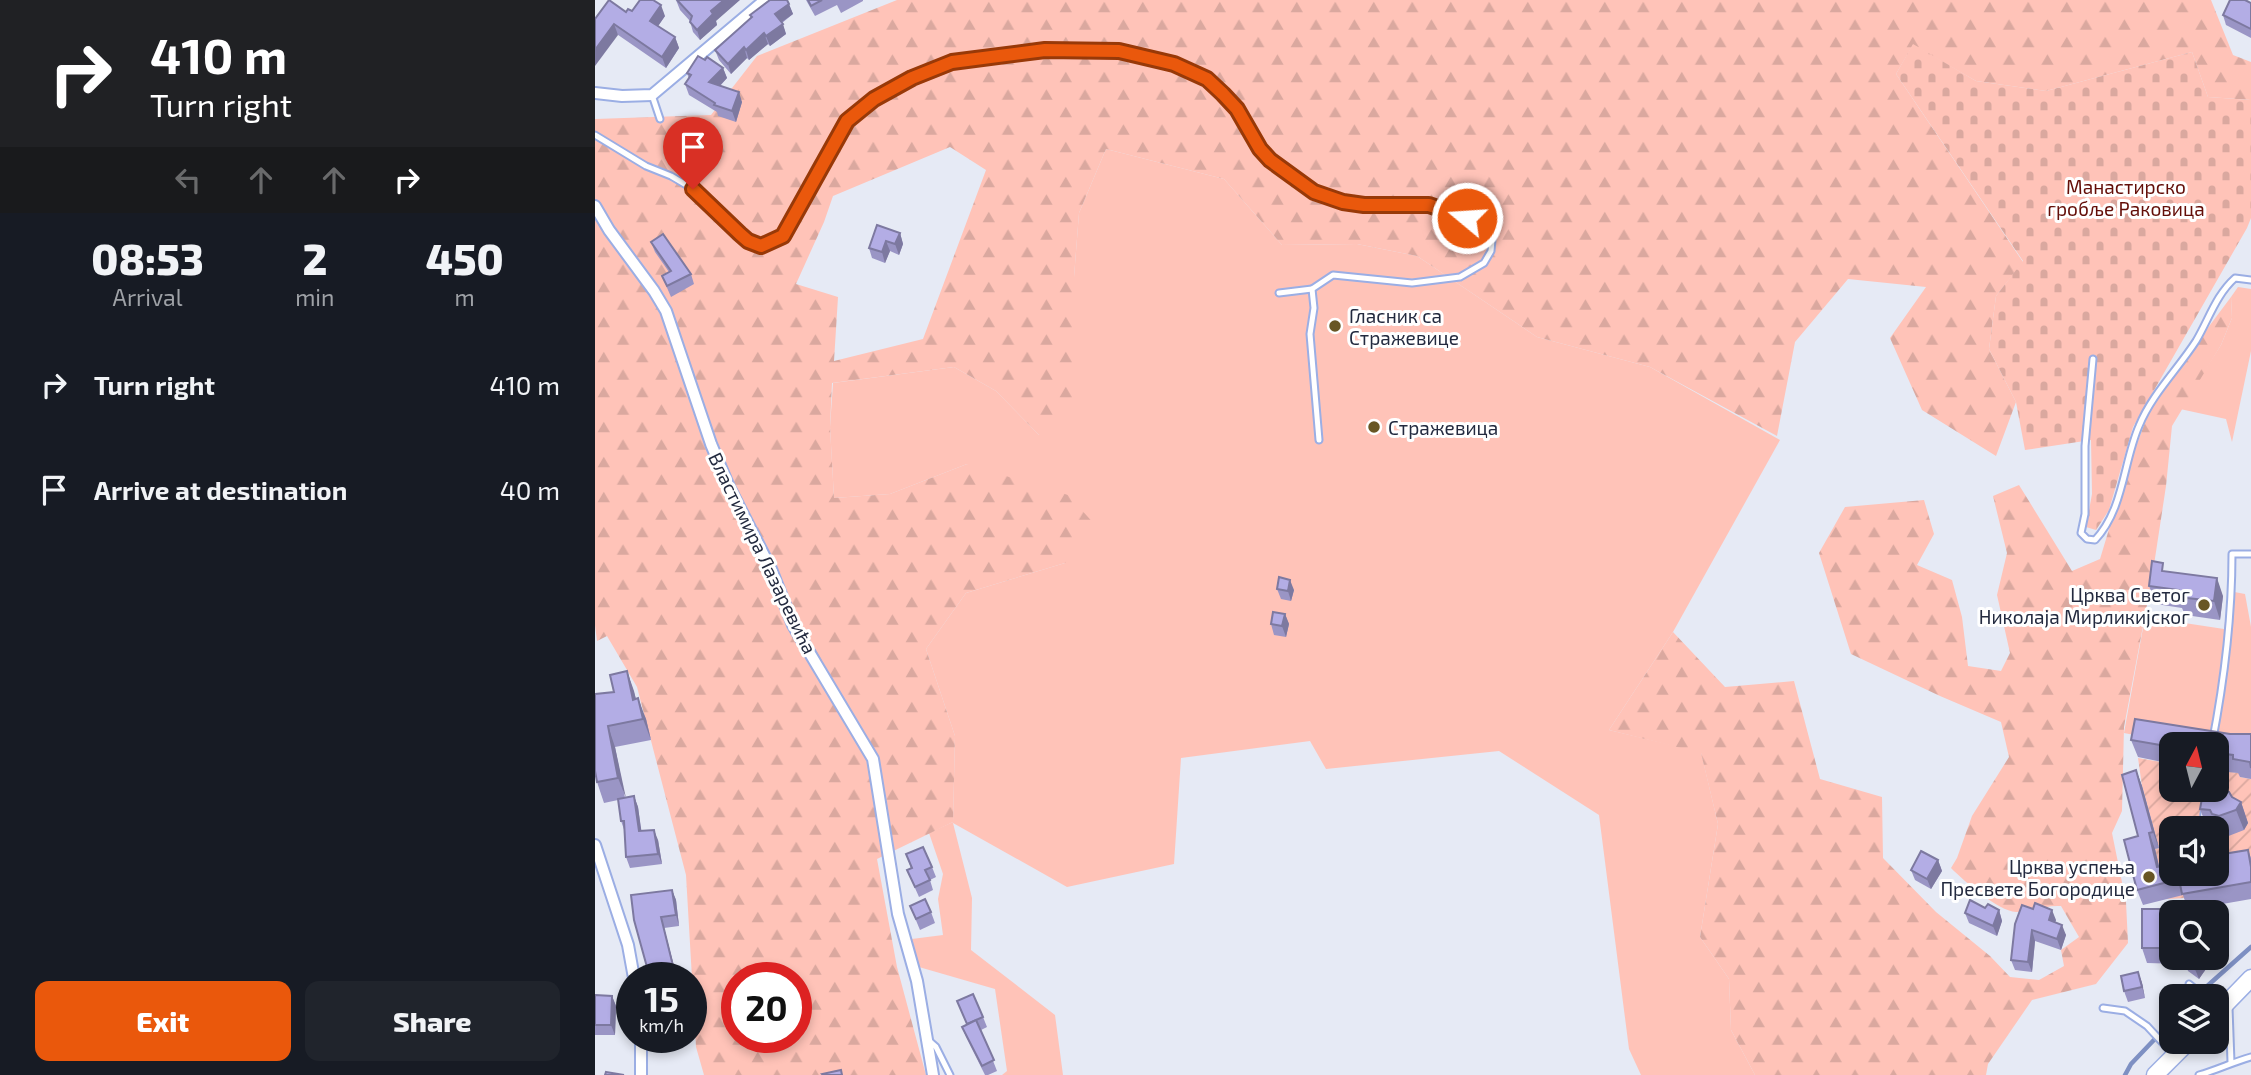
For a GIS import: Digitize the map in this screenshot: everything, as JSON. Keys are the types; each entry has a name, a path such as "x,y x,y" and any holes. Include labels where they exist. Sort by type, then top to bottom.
{"main road":[{"path":"2229,999 2251,978"},
{"path":"2159,1075 2167,1054"}],"street":[{"path":"595,93 652,95 765,0"},
{"name":"Властимира Лазаревића","path":"595,206 609,230 654,290 666,312 711,444 729,487 771,569 793,625 873,759 898,914 917,981 933,1075"},
{"path":"595,845 631,962"},
{"path":"641,1053 641,1075"}],"lane":[{"path":"595,135 646,166 693,189 748,241 761,246 783,236 847,121 874,99 912,78 952,62 1045,50 1092,49 1146,56 1174,64 1207,79 1237,109 1260,149 1270,160 1314,192 1343,202 1364,205 1429,205 1444,209 1467,218 1492,240 1491,251 1484,263 1460,277 1412,283 1333,275 1312,289 1279,293"},
{"path":"652,95 660,119"},
{"path":"2092,359 2085,446 2085,514 2081,533 2087,539 2095,540 2102,533 2117,502 2140,423 2195,341 2223,289 2235,278 2251,280"},
{"path":"1312,289 1314,308 1310,334 1319,440"},
{"path":"2214,732 2230,602 2232,554 2251,554"},
{"path":"2204,816 2205,802"},
{"path":"2103,1008 2125,1010 2159,1038"},
{"path":"928,1040 940,1054 950,1075"},
{"path":"2229,1051 2231,1062"},
{"path":"2199,1075 2251,1057"}],"green space":[{"path":"897,0 2211,0 2233,55 2251,62 2251,100 2208,97 2192,52 2046,91 1976,81 1913,45 1896,74 2023,262 1996,296 1989,349 2016,402 1996,456 1922,410 1890,338 1926,287 1848,279 1795,342 1777,436 1650,367 1537,337 1417,256 1357,244 1282,245 1224,179 1106,149 1079,213 1074,277 1079,410 1039,435 996,391 954,367 832,383 830,427 834,498 890,494 967,464 1068,495 1097,527 1065,563 966,593 926,649 955,736 953,822 877,859 897,967 926,1075 704,1075 698,1053 707,1053 707,962 691,962 686,875 637,687 607,636 597,641 595,119 711,115 757,56","holes":["950,147 986,170 923,339 834,361 838,297 796,284 833,196"]},
{"name":"Манастирско гробље Раковица","path":"1913,44 1976,81 2046,91 2192,52 2208,97 2251,100 2251,218 2133,427 2109,510 2096,530 2086,527 2092,494 2091,440 2025,450 2016,402 1989,349 1996,296 2023,261 1896,74"},
{"path":"1106,149 1224,179 1282,245 1357,244 1417,256 1537,337 1650,367 1780,440 1673,632 1609,730 1701,752 1718,824 1700,937 1729,979 1731,1030 1755,1075 1641,1075 1629,1049 1599,815 1499,751 1326,769 1310,741 1181,758 1174,864 1067,887 953,823 972,898 971,950 1055,1015 1063,1075 1002,1075 1007,1071 995,989 912,965 904,940 943,935 938,899 943,874 929,833 953,822 955,736 926,649 966,593 1065,563 967,464 890,494 834,498 830,427 833,383 954,367 996,391 1039,435 1074,277 1079,213"},
{"path":"2238,287 2251,289 2251,351 2232,442 2226,419 2180,409 2221,345 2232,318 2231,297"},
{"path":"2231,297 2232,318 2221,345 2172,426 2152,578 2124,727 2122,811 2112,833 2126,902 2128,943 2096,984 2032,1000 1988,1064 1986,1075 1755,1075 1731,1030 1729,979 1700,937 1718,824 1701,753 1609,730 1673,632 1725,687 1794,681 1820,779 1882,797 1883,858 1936,912 1990,956 2010,977 2039,980 2064,966 2061,950 2079,937 2061,906 2021,912 2000,907 1951,868 1972,816 2009,757 2001,722 1851,654 1819,553 1845,507 1924,500 1934,534 1917,565 1952,580 1962,617 1968,666 2001,671 2010,653 1997,595 2007,553 1993,496 2019,485 2072,571 2100,559 2125,476 2153,401"},
{"path":"2229,591 2245,594 2251,627 2251,752 2229,747 2229,732 2159,732 2159,740 2124,733 2145,617 2224,629"},
{"path":"2138,758 2159,762 2159,802 2229,802 2229,772 2251,779 2251,866 2229,863 2229,816 2159,816 2159,848 2142,786"},
{"path":"2159,848 2159,866 2155,849"},
{"path":"2164,886 2179,886 2186,898 2167,899"}],"building":[{"path":"609,0 626,12 628,9 632,11 640,0 653,0 661,5 650,21 675,37 662,57 614,24 595,50 595,19"},
{"path":"677,0 724,0 711,11 713,14 697,30 690,22 692,16"},
{"path":"770,0 787,0 789,4 775,14 783,24 766,36 764,33 746,50 744,47 728,64 715,50 752,17 750,15"},
{"path":"808,0 822,0 811,6"},
{"path":"2230,0 2245,0 2251,3 2251,29 2223,15"},
{"path":"698,56 705,60 707,57 723,68 709,82 739,92 732,111 714,105 715,103 685,84 691,75 687,73"},
{"path":"877,225 900,233 895,244 886,241 882,252 869,248"},
{"path":"663,234 691,274 667,286 662,276 671,271 651,242"},
{"path":"2152,561 2163,563 2162,571 2217,578 2214,601 2178,597 2179,590 2149,586"},
{"path":"1279,577 1290,580 1288,591 1277,589"},
{"path":"1273,612 1285,614 1282,626 1271,624"},
{"path":"627,671 633,700 638,698 643,719 608,726 618,778 597,782 595,694 614,692 610,675"},
{"path":"2135,719 2217,732 2159,732 2159,745 2131,740"},
{"path":"2229,734 2251,734 2251,768 2250,762 2233,759 2233,755 2229,754"},
{"path":"2136,770 2153,832 2149,833 2159,867 2159,884 2137,890 2124,840 2138,836 2122,775"},
{"path":"2229,792 2241,802 2236,810 2219,816 2212,814 2210,810 2200,809 2201,802 2229,802"},
{"path":"634,796 639,831 654,830 658,854 626,857 624,821 621,821 618,799"},
{"path":"923,847 932,867 925,870 930,880 915,887 907,870 912,868 906,854"},
{"path":"2248,850 2251,882 2229,886 2229,853"},
{"path":"1921,851 1938,860 1927,879 1911,870"},
{"path":"2180,886 2228,886 2182,894"},
{"path":"672,890 676,915 661,917 672,962 646,962 634,920 631,895"},
{"path":"925,899 931,912 916,919 910,906"},
{"path":"1970,900 1985,908 1988,904 1999,910 1993,926 1965,913"},
{"path":"2035,903 2052,910 2049,920 2062,925 2057,939 2032,930 2028,962 2011,960 2015,924 2022,905 2033,909"},
{"path":"2142,909 2159,909 2159,948 2142,948"},
{"path":"2138,972 2142,987 2124,991 2121,976"},
{"path":"973,994 983,1017 967,1024 957,1001"},
{"path":"595,995 612,996 611,1025 595,1025"},
{"path":"976,1020 994,1060 982,1066 962,1027"},
{"path":"841,1070 842,1075 822,1074"}],"waterway":[{"path":"2209,984 2251,947"},
{"path":"2125,1075 2131,1064 2159,1035"}],"place":[{"name":"Гласник са Стражевице","path":"1335,326"},
{"name":"Стражевица","path":"1374,427"},
{"name":"Црква Светог Николаја Мирликијског","path":"2204,605"},
{"name":"Црква успења Пресвете Богородице","path":"2149,877"}],"route":[{"path":"693,189 748,241 761,246 783,236 847,121 874,99 912,78 952,62 1045,50 1092,49 1146,56 1174,64 1207,79 1237,109 1260,149 1270,160 1314,192 1343,202 1364,205 1429,205 1467,218"}]}
